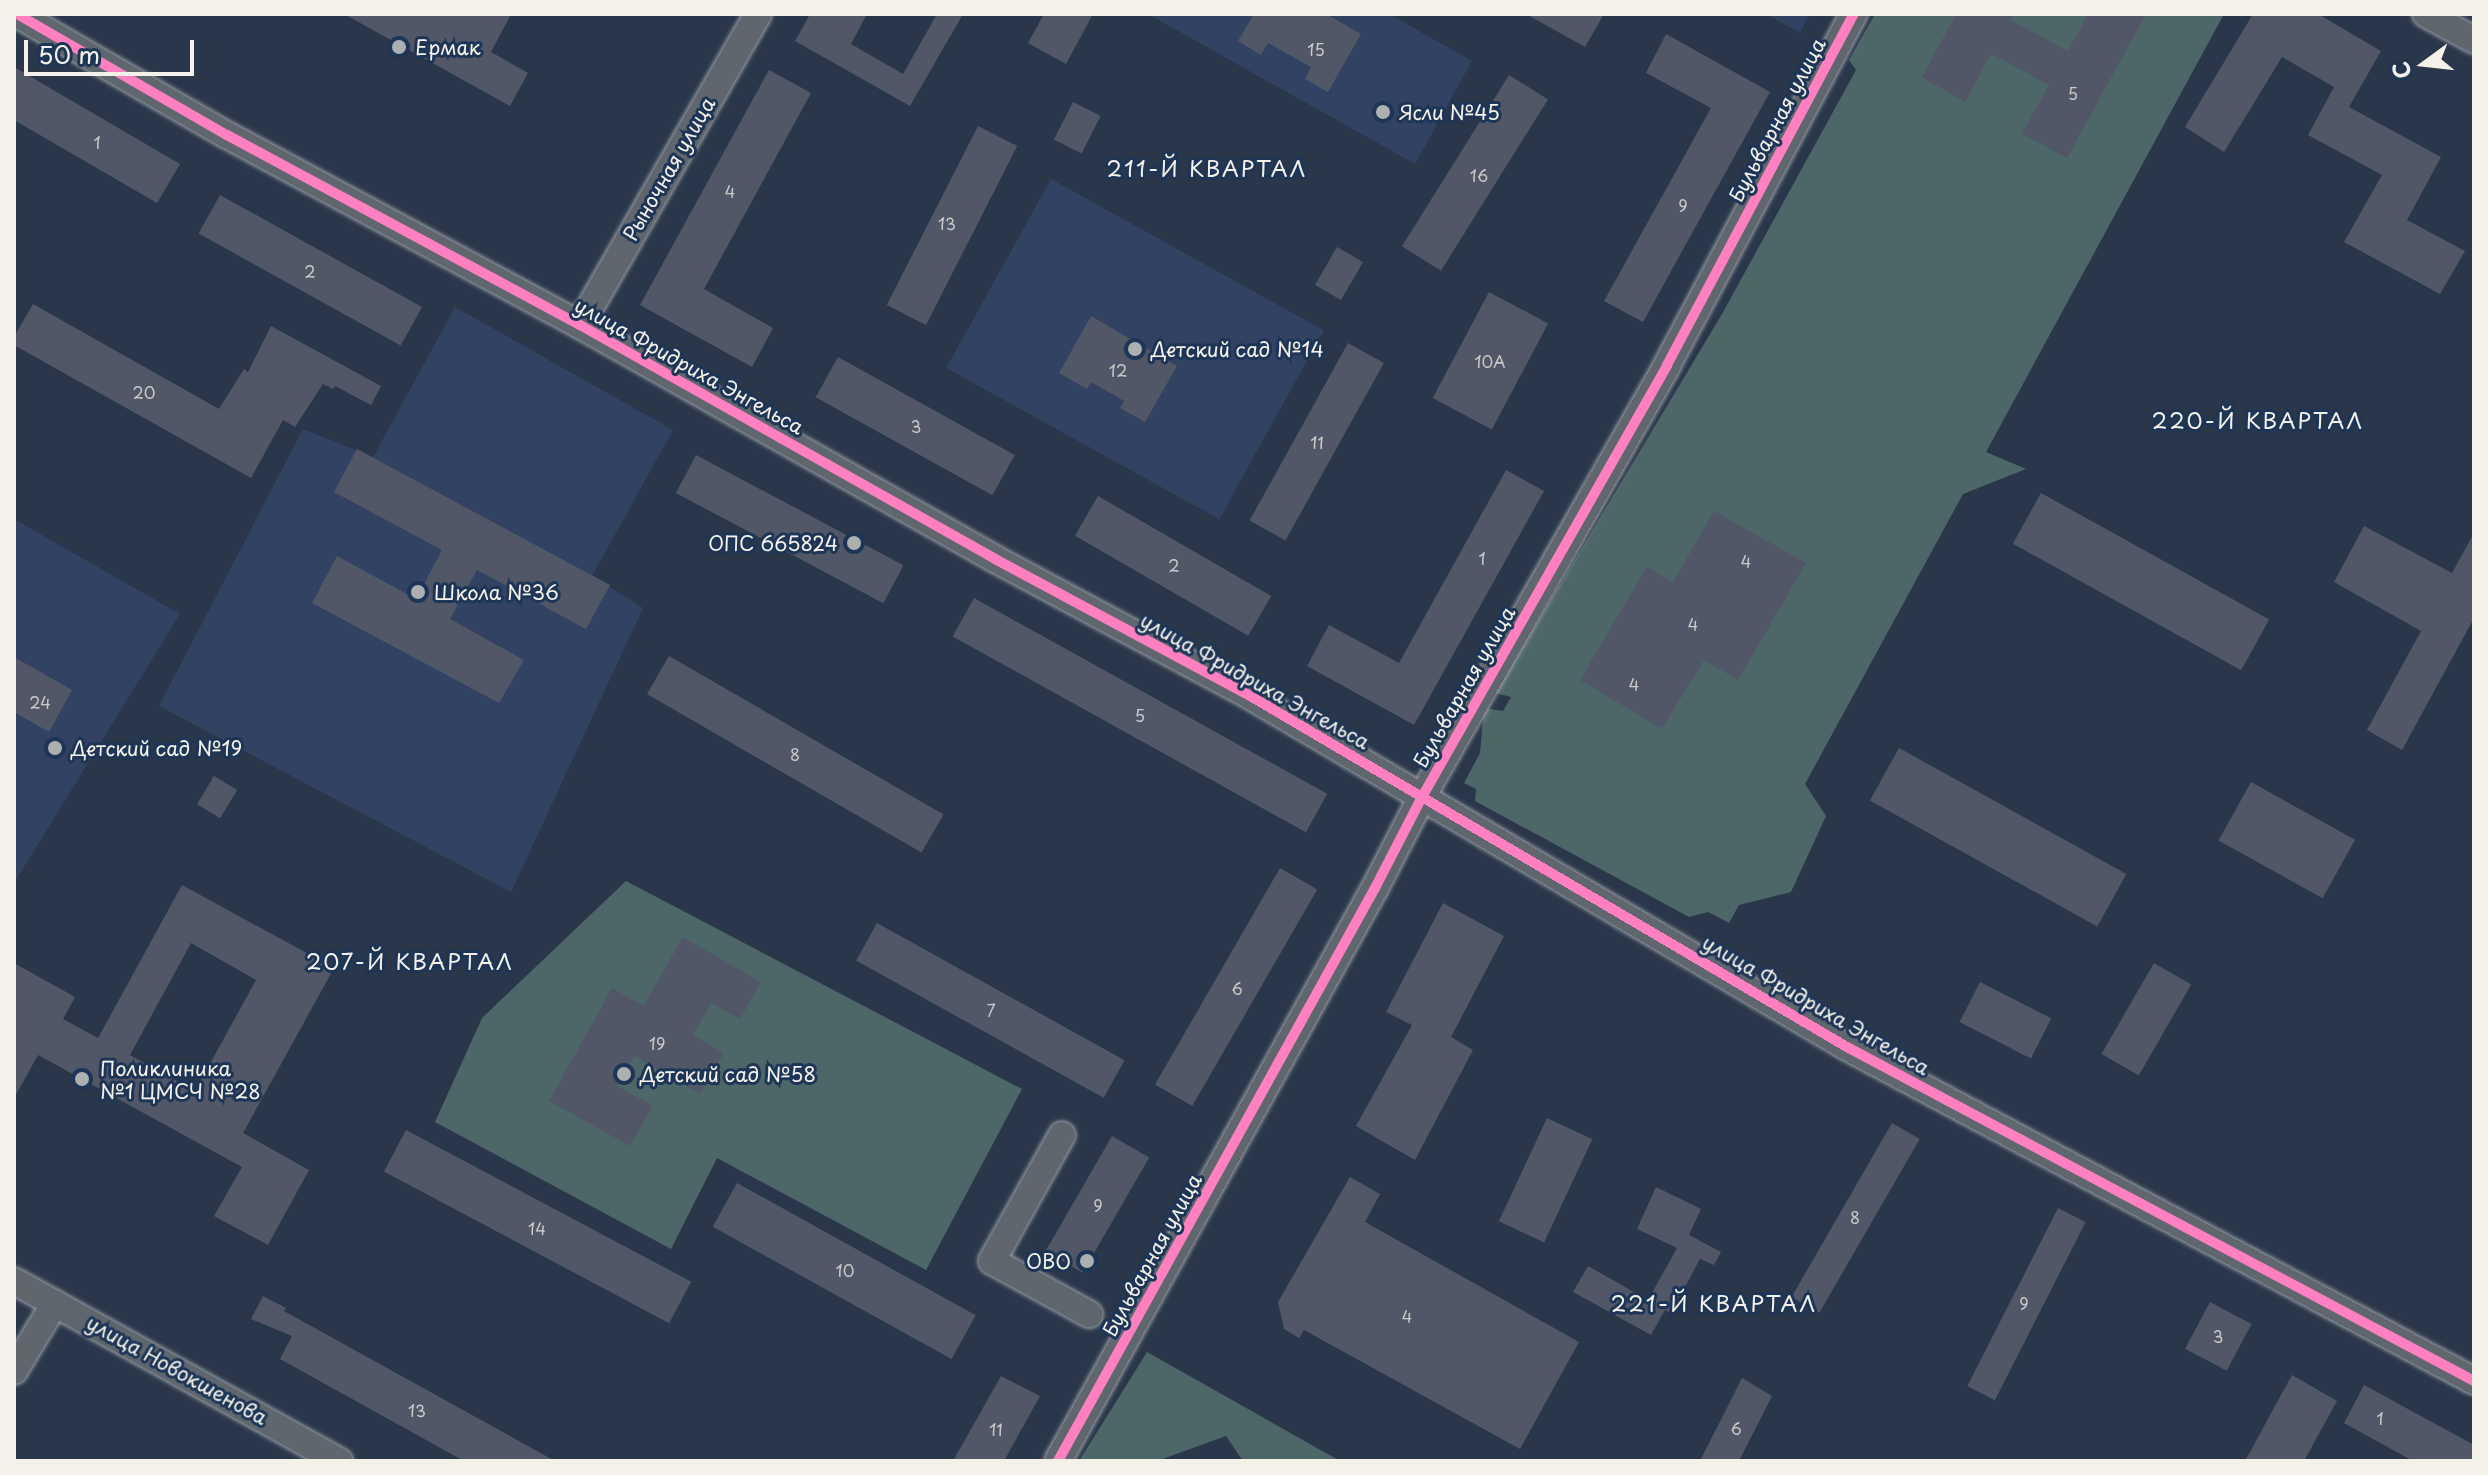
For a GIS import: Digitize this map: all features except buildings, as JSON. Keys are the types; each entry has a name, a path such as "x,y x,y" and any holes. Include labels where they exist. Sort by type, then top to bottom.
{"street":[{"name":"улица Фридриха Энгельса","path":"17,14 227,135 580,325 995,559 1252,697 1847,1047 2474,1381"},
{"name":"Рыночная улица","path":"580,325 758,14"},
{"name":"Бульварная улица","path":"1058,1461 1368,902 1422,797 1667,365 1854,14"},
{"path":"2426,14 2474,40"},
{"path":"1062,1135 992,1261 1089,1314"},
{"name":"улица Новокшенова","path":"14,1281 339,1461"},
{"path":"14,1371 55,1303"}],"shaded area":[{"name":"Ясли №45","path":"1148,14 1389,14 1472,61 1415,164"},
{"path":"1766,14 1810,14 1800,33"},
{"name":"Детский сад №14","path":"1051,179 1324,330 1219,519 946,368"},
{"name":"Школа №36","path":"455,307 673,430 592,576 643,608 511,892 159,706 303,429 373,457"},
{"name":"Детский сад №19","path":"14,519 180,614 14,883"}],"green space":[{"path":"1875,14 2224,14 1986,452 2026,469 1963,494 1805,784 1826,816 1791,892 1739,905 1729,923 1708,912 1689,917 1475,801 1476,789 1464,783 1480,753 1484,708 1503,711 1511,697 1495,693 1722,314 1856,70 1849,60"},
{"path":"626,881 1022,1089 926,1270 717,1158 671,1249 435,1122 482,1018"},
{"path":"1147,1352 1340,1461 1243,1461 1226,1436 1157,1461 1079,1461"}],"cycle path":[{"path":"17,14 227,135 580,325 995,559 1252,697 1847,1047 2474,1381"},
{"path":"1058,1461 1375,888 1422,797 1667,365 1854,14"}],"place":[{"name":"Ермак","path":"399,47"},
{"name":"Ясли №45","path":"1383,112"},
{"name":"Детский сад №14","path":"1135,349"},
{"name":"ОПС 665824","path":"854,543"},
{"name":"Школа №36","path":"418,592"},
{"name":"Детский сад №19","path":"55,748"},
{"name":"Детский сад №58","path":"624,1074"},
{"name":"Поликлиника №1 ЦМСЧ №28","path":"82,1079"},
{"name":"ОВО","path":"1087,1261"}],"district":[{"name":"211-Й КВАРТАЛ","path":"1207,168"},
{"name":"220-Й КВАРТАЛ","path":"2258,420"},
{"name":"207-Й КВАРТАЛ","path":"410,961"},
{"name":"221-Й КВАРТАЛ","path":"1714,1303"}]}
